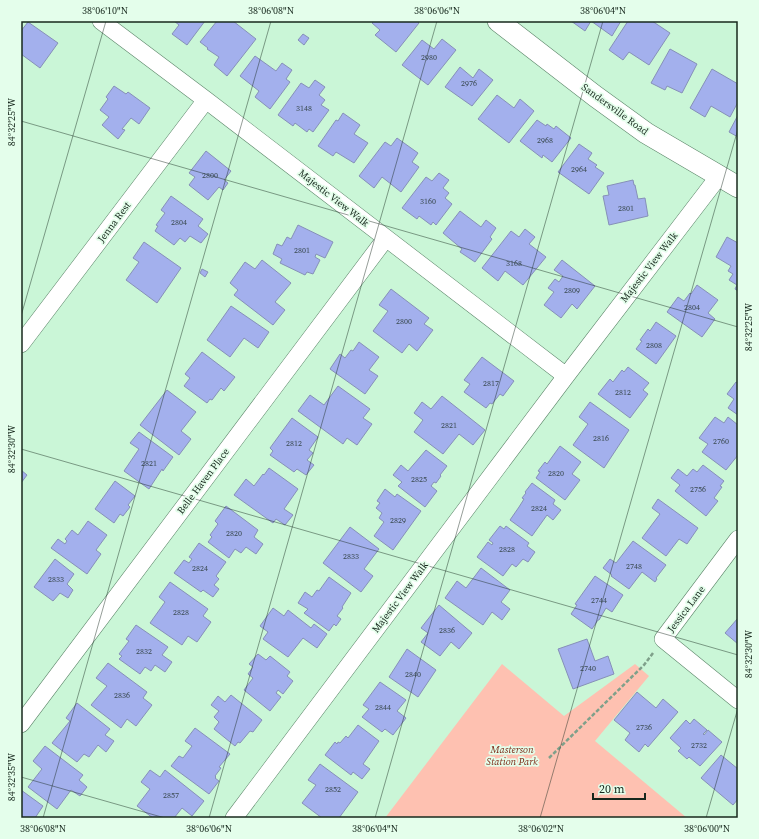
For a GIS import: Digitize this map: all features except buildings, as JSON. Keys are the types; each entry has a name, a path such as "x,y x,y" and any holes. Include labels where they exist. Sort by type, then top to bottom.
{"street":[{"name":"Majestic View Walk","path":"101,21 566,376"},
{"name":"Sandersville Road","path":"498,21 646,133 738,187"},
{"name":"Jenna Rest","path":"21,344 206,100"},
{"name":"Majestic View Walk","path":"234,818 566,376 719,176"},
{"name":"Belle Haven Place","path":"21,724 386,238"},
{"name":"Jessica Lane","path":"738,539 663,639 738,700"}],"path":[{"path":"549,758 644,665 663,639"}],"green space":[{"name":"Masterson Station Park","path":"502,664 564,716 635,664 649,676 595,741 687,818 385,818"}]}
